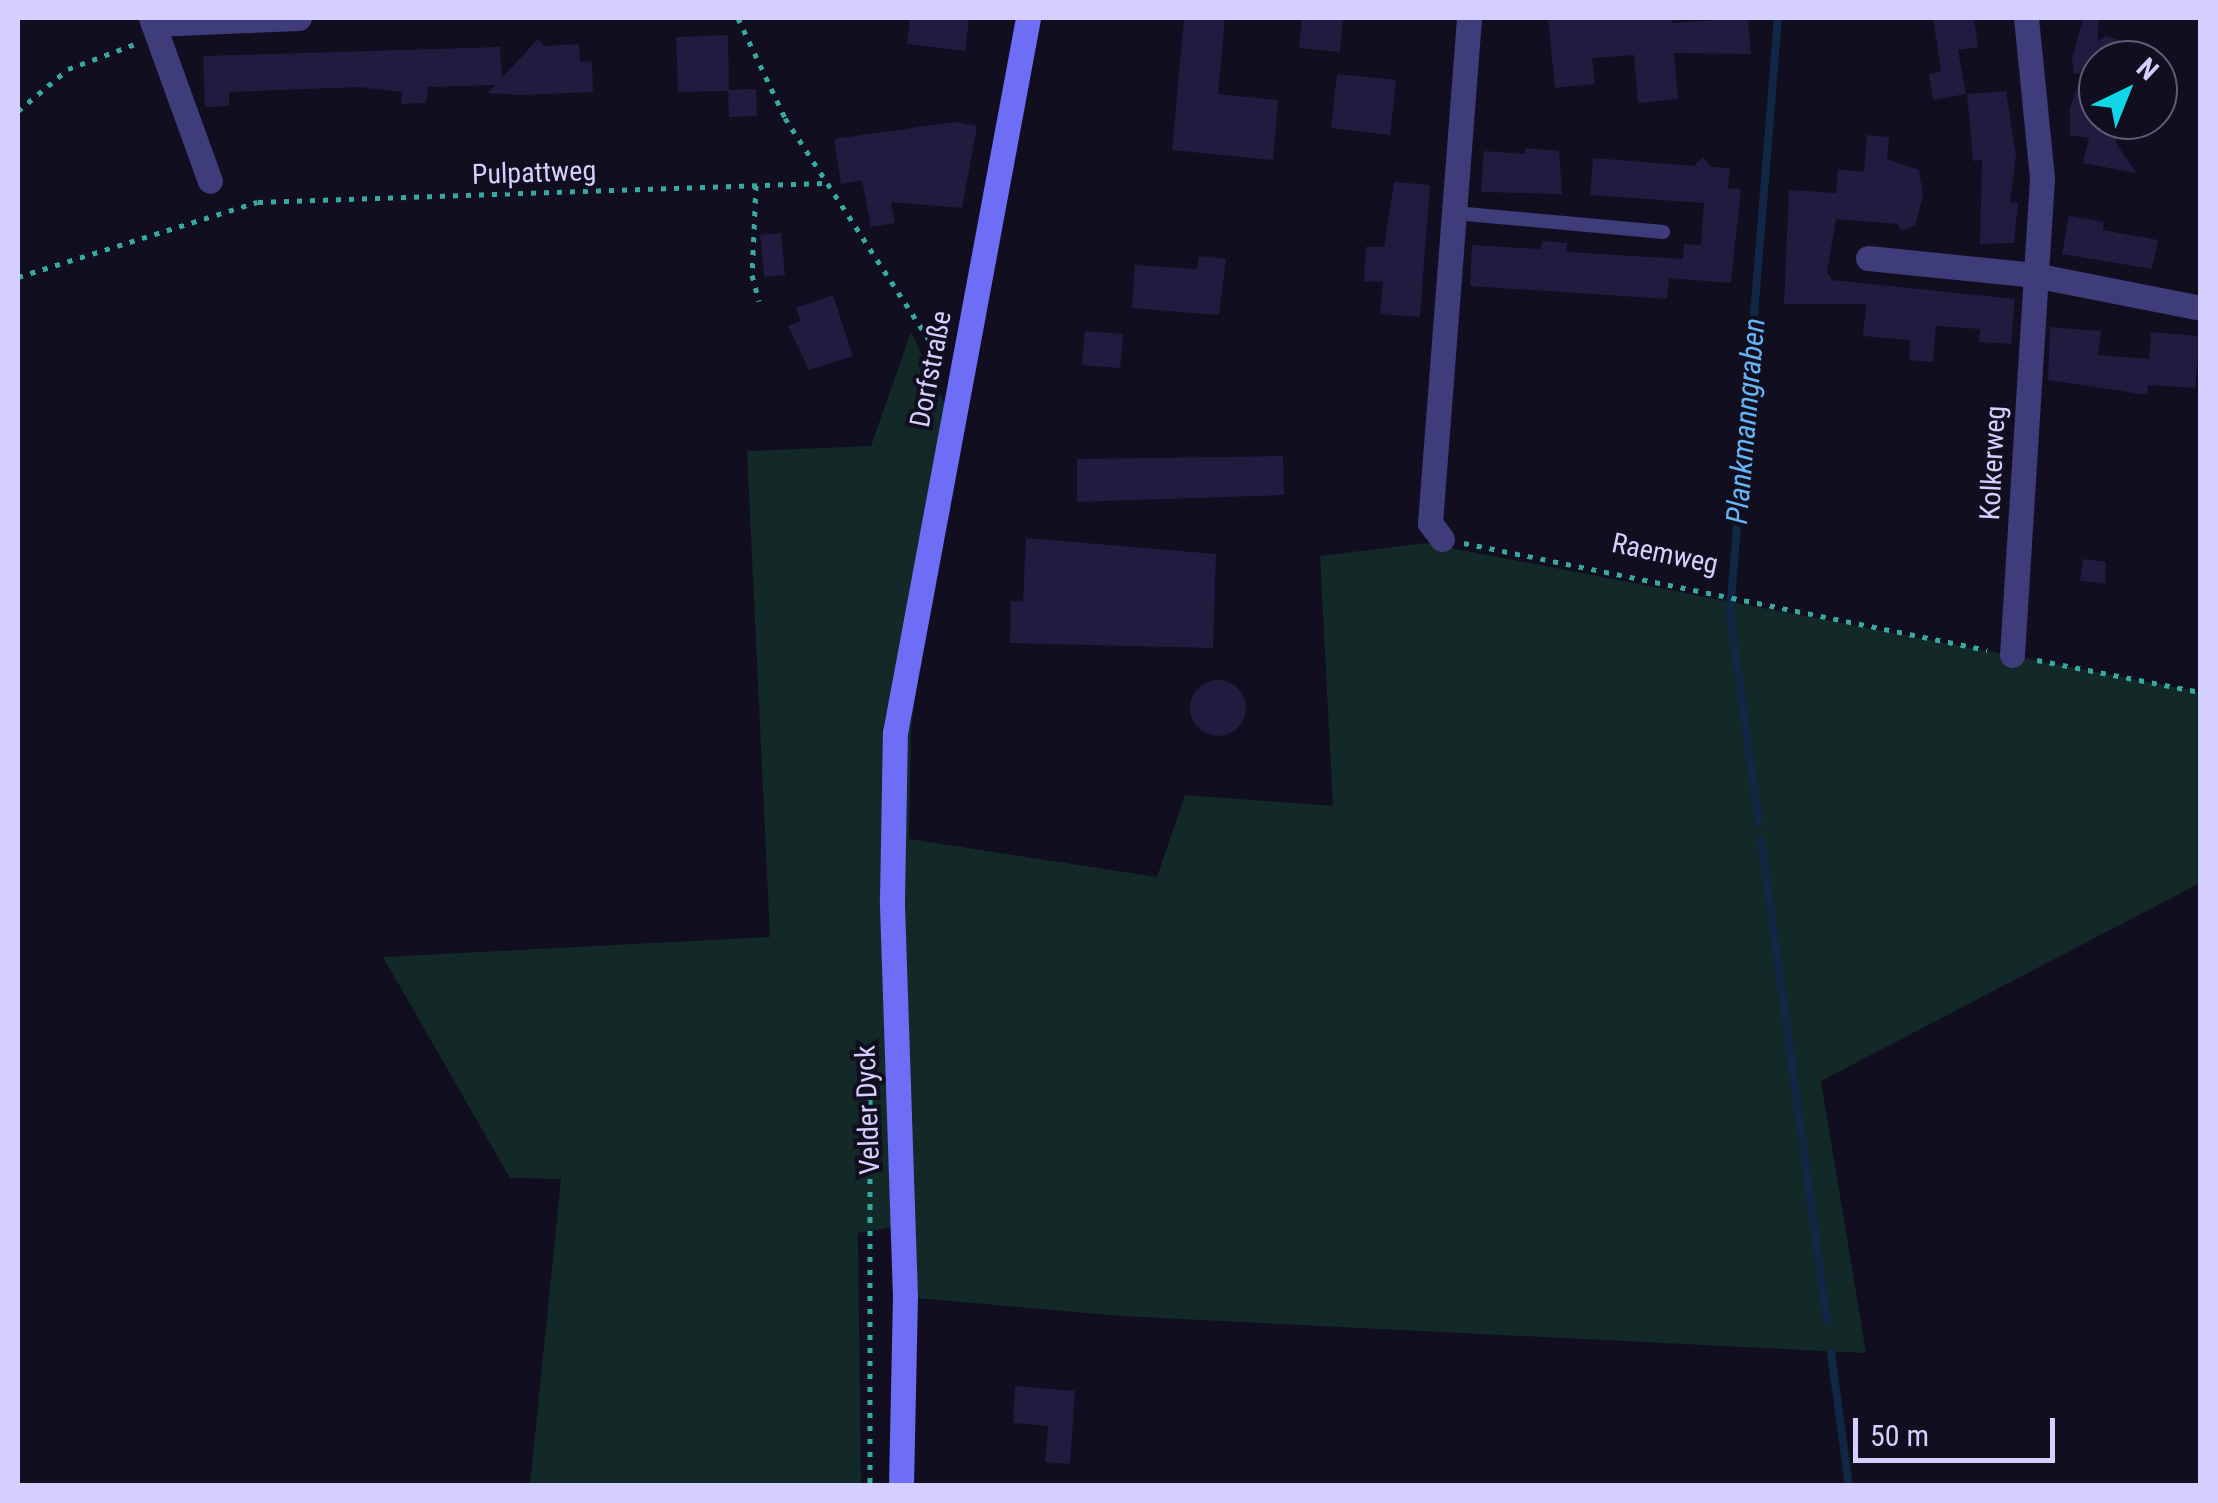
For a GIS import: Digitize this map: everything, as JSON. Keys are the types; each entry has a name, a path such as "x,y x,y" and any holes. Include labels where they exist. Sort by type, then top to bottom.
{"main road":[{"name":"Dorfstraße","path":"895,732 1028,18"},
{"name":"Velder Dyck","path":"895,732 892,900 905,1297 901,1486"}],"street":[{"path":"210,181 152,21 299,18"},
{"path":"1442,539 1430,522 1469,18"},
{"name":"Kolkerweg","path":"2012,655 2042,178 2026,18"},
{"path":"1868,258 2034,275 2200,308"}],"lane":[{"path":"1454,213 1663,232"}],"path":[{"path":"738,18 785,118 824,183 958,382"},
{"path":"18,111 68,69 146,39 152,21"},
{"name":"Pulpattweg","path":"18,276 258,202 824,183"},
{"path":"756,185 752,274 759,300"},
{"name":"Raemweg","path":"1442,539 2200,692"}],"green space":[{"path":"911,332 960,436 926,614 911,729 909,839 1157,877 1185,795 1333,806 1320,556 1425,543 2200,692 2200,883 1821,1081 1866,1353 1120,1316 905,1297 906,1225 858,1233 861,1485 530,1485 561,1179 510,1178 383,957 770,937 747,451 871,446"}],"building":[{"path":"910,18 969,18 965,51 907,44"},
{"path":"1184,18 1225,18 1218,94 1278,100 1273,160 1172,150"},
{"path":"1302,18 1343,18 1340,52 1299,48"},
{"path":"1548,18 1671,18 1672,23 1748,18 1751,54 1674,53 1678,99 1638,103 1634,55 1592,58 1595,84 1555,88"},
{"path":"1933,18 1974,18 1978,47 1958,50 1966,94 1933,100 1929,74 1941,72"},
{"path":"2083,18 2098,18 2098,40 2078,40 2078,74 2074,73 2072,60"},
{"path":"728,35 729,90 756,89 757,116 729,117 728,91 678,92 676,37"},
{"path":"538,39 544,46 579,44 580,62 592,61 593,92 521,95 487,93 495,85 428,87 426,103 401,104 402,92 359,87 229,92 229,106 205,107 203,56 500,47 502,78"},
{"path":"1337,74 1396,80 1390,135 1331,128"},
{"path":"2078,85 2078,136 2070,135 2070,108"},
{"path":"2006,91 2016,157 2010,202 2018,203 2014,243 1980,244 1982,160 1973,161 1967,94"},
{"path":"955,122 977,126 962,208 891,202 895,223 871,227 862,180 841,184 834,139"},
{"path":"1867,135 1889,137 1887,159 1919,170 1923,196 1915,225 1902,231 1897,224 1836,219 1827,272 1832,280 2015,299 2011,344 1979,342 1980,329 1936,326 1933,362 1909,360 1910,340 1863,336 1866,304 1784,304 1789,190 1836,193 1838,169 1864,172"},
{"path":"2089,140 2117,140 2136,173 2083,163"},
{"path":"1525,148 1559,151 1562,194 1481,192 1484,151 1525,154"},
{"path":"1703,157 1711,167 1730,168 1728,188 1741,189 1731,283 1669,278 1667,299 1470,286 1472,245 1541,249 1542,241 1567,243 1567,252 1683,259 1684,244 1701,245 1704,203 1590,195 1593,158 1694,166"},
{"path":"1394,182 1430,185 1420,317 1380,314 1383,282 1364,281 1366,247 1384,247"},
{"path":"2069,216 2104,222 2103,230 2158,240 2152,269 2062,254"},
{"path":"781,233 785,275 764,277 760,235"},
{"path":"1199,256 1226,259 1219,315 1132,308 1135,265 1197,269"},
{"path":"833,295 853,356 809,370 788,326 801,321 796,308"},
{"path":"2050,327 2101,331 2098,355 2149,359 2151,332 2200,336 2195,388 2148,385 2147,395 2048,380"},
{"path":"1085,331 1123,334 1120,368 1082,365"},
{"path":"1283,456 1284,495 1077,502 1077,459"},
{"path":"1026,538 1216,554 1213,648 1010,643 1011,601 1023,602"},
{"path":"2083,559 2106,562 2105,583 2080,581"},
{"path":"1218,680 1238,688 1246,708 1238,728 1218,736 1198,728 1190,708 1198,688"},
{"path":"1015,1386 1075,1391 1070,1464 1045,1462 1048,1426 1013,1423"}],"waterway":[{"name":"Plankmanngraben","path":"1759,823 1730,613 1778,18"},
{"name":"Plankmanngraben","path":"1761,839 1827,1321"},
{"name":"Plankmanngraben","path":"1831,1353 1849,1486"}]}
